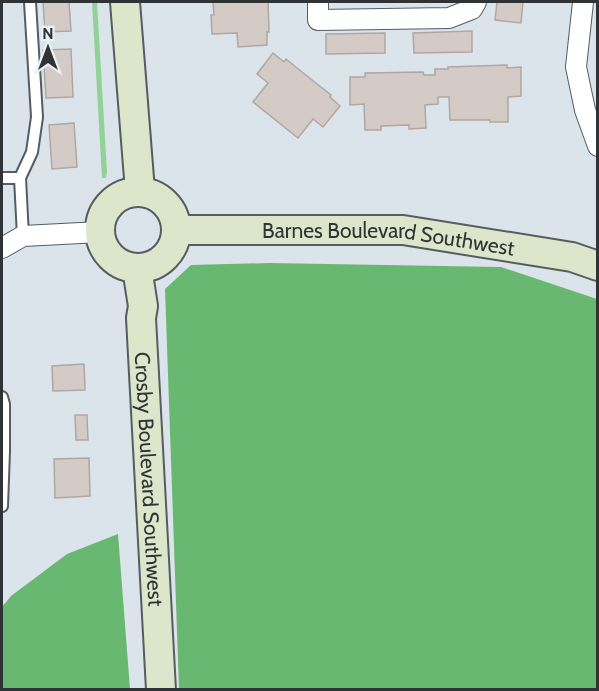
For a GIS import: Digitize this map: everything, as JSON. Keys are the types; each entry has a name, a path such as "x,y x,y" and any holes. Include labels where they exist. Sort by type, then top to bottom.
{"street":[{"path":"125,2 140,191"},
{"path":"318,2 318,20 449,18 472,9 476,2"},
{"path":"583,2 576,67 585,110 597,146"},
{"path":"140,191 153,194 164,201 172,211 177,230 177,238 171,250 162,260 150,266 137,268 115,261 107,253 102,243 100,220 105,209 114,199 126,193 140,191"},
{"name":"Barnes Boulevard Southwest","path":"177,230 404,230 572,257 597,266"},
{"path":"2,248 23,236 100,232"},
{"name":"Crosby Boulevard Southwest","path":"137,268 143,306 141,318 161,690"}],"lane":[{"path":"23,236 20,178 32,152 37,117 30,2"},
{"path":"2,178 20,178"},
{"path":"2,397 4,404 2,506"}],"green space":[{"path":"92,2 97,2 106,178 102,178"},
{"path":"269,263 501,267 597,299 597,689 179,689 165,289 191,265"},
{"path":"118,534 130,689 2,689 2,607 11,596 67,554"}],"building":[{"path":"43,2 69,2 71,31 45,32"},
{"path":"213,2 268,2 267,45 238,47 237,33 212,34"},
{"path":"497,2 523,2 521,23 495,20"},
{"path":"472,31 472,52 414,53 413,33"},
{"path":"385,33 385,53 326,54 326,34"},
{"path":"71,49 73,97 46,98 43,50"},
{"path":"273,53 284,62 286,59 331,95 330,97 340,106 323,127 313,119 298,138 253,102 268,83 257,74"},
{"path":"507,65 507,68 521,67 521,96 508,97 508,122 450,120 449,97 438,97 438,104 425,105 426,128 409,129 409,125 381,126 381,130 365,130 364,104 350,105 350,77 365,77 365,73 423,72 424,75 435,75 435,69 448,69 448,67"},
{"path":"74,123 77,167 52,169 49,125"},
{"path":"84,364 85,390 53,391 52,366"},
{"path":"75,415 87,415 88,440 76,440"},
{"path":"89,458 90,496 55,498 54,459"}]}
